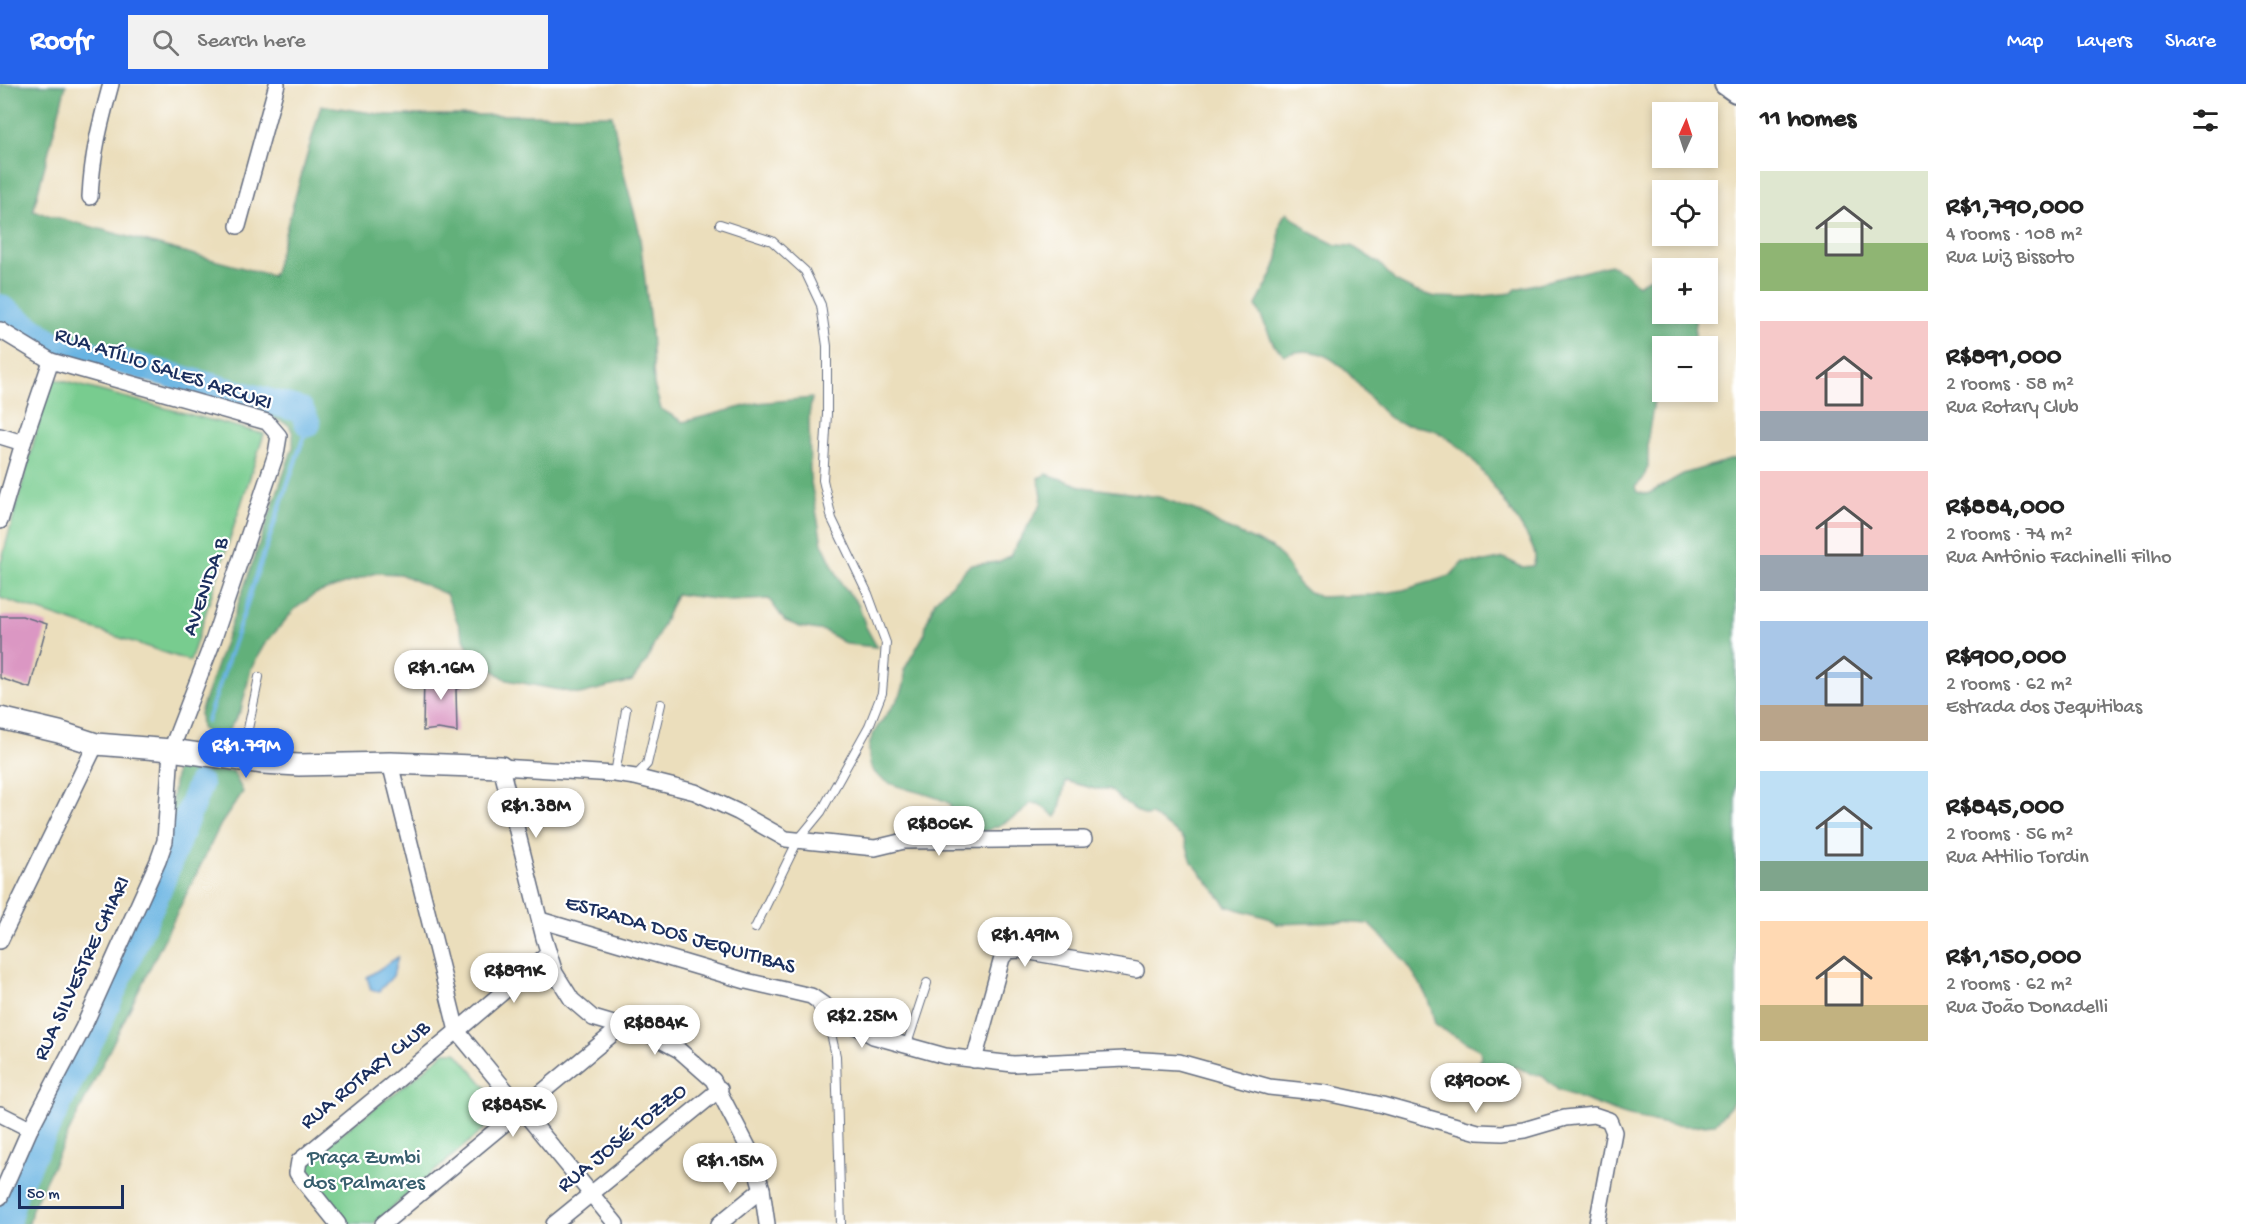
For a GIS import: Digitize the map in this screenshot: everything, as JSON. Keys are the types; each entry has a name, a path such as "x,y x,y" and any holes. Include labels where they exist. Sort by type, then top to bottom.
{"main road":[{"path":"1726,84 1736,91"}],"street":[{"path":"90,197 96,136 111,84"},
{"path":"238,226 278,84"},
{"name":"RUA ATÍLIO SALES ARCURI","path":"0,330 51,361 267,422 279,436"},
{"path":"0,521 51,361"},
{"path":"0,436 23,444"},
{"name":"AVENIDA B","path":"171,750 213,641 276,454 279,436"},
{"path":"0,718 59,732 96,744 299,765 390,763 501,767 635,777 695,792 738,812 786,839 875,848 904,841 1084,839"},
{"path":"0,941 96,744"},
{"name":"RUA SILVESTRE CHIARI","path":"0,1197 30,1129 83,1028 158,861 165,841 171,750"},
{"path":"390,763 457,1031 616,1224"},
{"path":"501,767 555,973 572,1000 593,1018 651,1035 679,1050 713,1080 720,1089 751,1153 762,1189 767,1224"},
{"name":"ESTRADA DOS JEQUITIBAS","path":"540,920 746,981 811,996 873,1036 945,1056 1013,1064 1126,1059 1179,1062 1269,1087 1326,1093 1383,1105 1478,1131 1502,1133 1524,1130 1566,1118 1594,1114 1609,1120 1614,1132 1597,1224"},
{"path":"974,1060 1002,958 1008,951 1018,950 1136,970"},
{"name":"RUA ROTARY CLUB","path":"338,1224 297,1173 297,1167 303,1157 549,953"},
{"path":"383,1224 622,1026"},
{"name":"RUA JOSÉ TOZZO","path":"554,1224 720,1089"},
{"path":"0,1114 30,1129"},
{"path":"719,1224 762,1189"}],"lane":[{"path":"720,224 772,241 804,271 821,305 827,346 827,414 823,480 832,519 868,594 886,643 882,693 869,726 820,812 798,840 755,928"},
{"path":"242,759 259,677"},
{"path":"635,777 647,764 661,704"},
{"path":"615,774 626,710"},
{"path":"907,1044 927,983"},
{"path":"811,996 830,1029 836,1056 841,1224"}],"green space":[{"path":"0,84 66,85 33,211 273,276 321,105 385,115 612,115 639,230 651,331 654,385 661,409 683,422 757,403 812,398 809,415 810,477 822,543 841,583 858,604 866,627 877,647 846,644 825,631 800,627 785,621 769,599 730,601 676,594 647,661 632,681 580,694 507,680 471,655 446,594 400,574 376,573 315,594 295,609 264,645 251,669 241,710 225,736 211,736 201,728 200,713 293,447 293,434 289,425 249,407 66,356 39,343 0,318"},
{"path":"1287,212 1310,232 1336,245 1352,246 1379,263 1395,281 1415,291 1436,297 1465,298 1512,293 1516,289 1610,265 1624,272 1638,285 1652,277 1652,324 1695,324 1695,336 1652,336 1652,402 1654,402 1648,437 1648,466 1643,479 1635,487 1637,492 1648,494 1683,474 1736,458 1736,1097 1714,1124 1671,1125 1625,1115 1558,1090 1541,1075 1531,1074 1517,1067 1491,1071 1469,1079 1481,1057 1480,1050 1435,1025 1419,982 1402,958 1369,924 1340,922 1277,924 1268,918 1227,906 1192,862 1181,836 1151,815 1146,816 1127,805 1109,789 1095,789 1066,781 1056,817 1039,804 1031,803 1020,814 1000,825 953,844 916,843 934,832 944,822 950,811 950,804 885,781 871,767 870,744 874,733 901,693 904,670 925,633 935,601 970,565 998,562 1010,556 1041,504 1042,495 1038,478 1047,474 1084,487 1159,497 1200,512 1220,525 1272,548 1283,558 1300,587 1319,597 1374,595 1403,590 1450,576 1463,562 1485,562 1504,558 1522,567 1533,566 1535,557 1533,548 1526,535 1493,486 1464,451 1438,432 1401,424 1390,418 1345,370 1332,360 1319,353 1303,351 1285,355 1274,345 1256,305 1276,264 1279,252 1279,228"},
{"path":"51,378 264,434 190,661 0,598 0,566"},
{"path":"176,768 191,771 233,771 243,792 221,824 32,1209 29,1224 0,1224 7,1193 164,863"},
{"name":"Praça Zumbi dos Palmares","path":"445,1052 456,1052 501,1105 500,1115 373,1224 348,1223 306,1173 306,1165 310,1157 412,1080"}],"water":[{"path":"398,957 393,976 379,991 371,990 367,977"}],"building":[{"path":"0,616 22,616 47,624 30,688 0,678"},
{"path":"437,671 462,677 464,687 456,689 457,732 438,729 423,731 424,673"}],"waterway":[{"path":"0,307 52,343 301,410 308,424"},
{"path":"207,721 308,424"},
{"path":"7,1224 16,1190 97,1028 159,889 200,784"}]}
